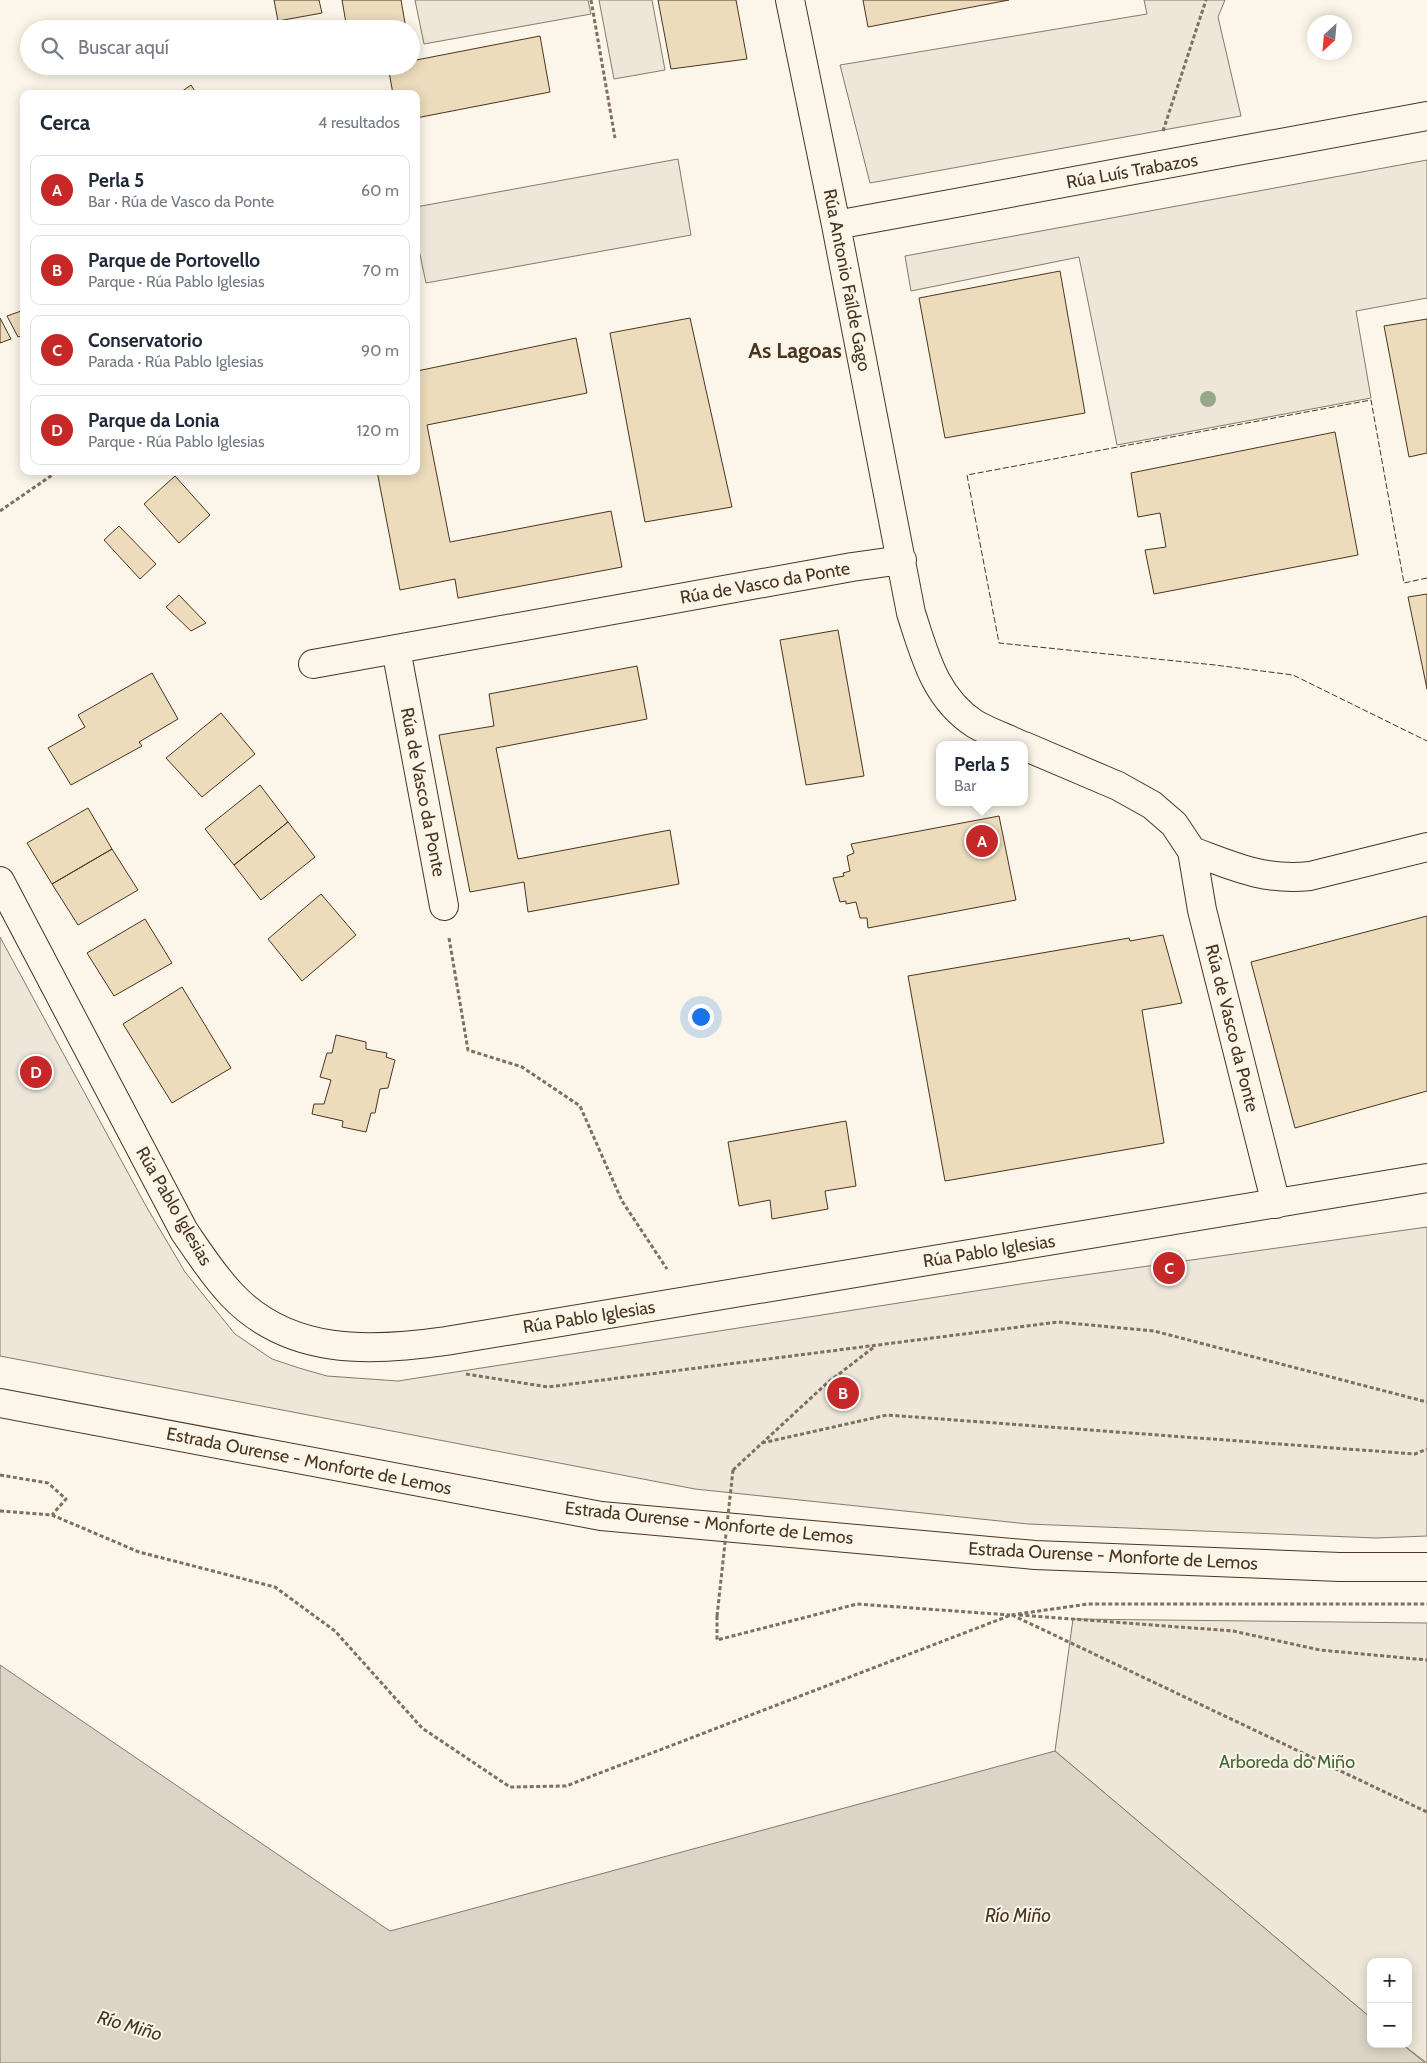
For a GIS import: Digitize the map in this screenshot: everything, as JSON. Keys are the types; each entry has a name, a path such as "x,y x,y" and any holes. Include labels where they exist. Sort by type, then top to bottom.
{"main road":[{"name":"Rúa Antonio Faílde Gago","path":"790,0 902,560"},
{"name":"Rúa Luís Trabazos","path":"836,225 1427,116"},
{"name":"Rúa de Vasco da Ponte","path":"313,664 902,560"},
{"path":"902,560 911,613 928,665 940,689 955,708 975,724 1012,741"},
{"name":"Rúa de Vasco da Ponte","path":"396,649 444,906"},
{"name":"Rúa de Vasco da Ponte","path":"1028,748 1118,786 1152,805 1174,824 1192,851 1202,910 1276,1204"},
{"path":"1192,851 1242,870 1269,877 1291,878 1310,876 1427,847"},
{"name":"Rúa Pablo Iglesias","path":"0,881 184,1230 210,1270 233,1296 259,1318 310,1342 367,1348 412,1346 1427,1178"},
{"name":"Estrada Ourense - Monforte de Lemos","path":"0,1403 601,1516 1035,1555 1340,1567 1427,1567"}],"path":[{"path":"591,0 615,138"},
{"path":"1151,167 1206,0"},
{"path":"0,511 52,475"},
{"path":"444,906 468,1050 522,1067 580,1106 622,1201 689,1301"},
{"path":"464,1373 548,1387 1058,1322 1154,1331 1427,1402"},
{"path":"876,1345 826,1384 734,1470 717,1616 717,1640 857,1604 1233,1631 1320,1650 1427,1660"},
{"path":"762,1443 887,1415 1415,1454 1427,1449"},
{"path":"0,1475 48,1483 66,1499 52,1515"},
{"path":"0,1511 52,1515 139,1552 275,1587 335,1631 422,1728 510,1787 566,1786 1011,1615 1088,1604 1427,1604"},
{"path":"1011,1615 1427,1812"}],"green space":[{"path":"415,0 588,0 591,14 424,44"},
{"path":"599,0 652,0 665,70 614,79"},
{"path":"1144,0 1225,0 1218,17 1241,116 870,183 840,65 1147,14"},
{"path":"678,159 691,235 426,283 420,255 420,206"},
{"path":"1427,160 1427,298 1356,311 1371,398 1117,445 1079,257 911,291 905,256"},
{"path":"0,937 146,1206 185,1272 235,1334 272,1359 327,1376 398,1381 1027,1283 1427,1227 1427,1536 1376,1538 1028,1524 695,1489 0,1356"},
{"name":"Arboreda do Miño","path":"1073,1619 1427,1623 1427,2063 1407,2048 1412,2048 1412,1958 1367,1958 1367,2015 1055,1751"}],"water":[{"name":"Río Miño","path":"0,1665 390,1931 1055,1751 1367,2015 1367,2048 1407,2048 1425,2063 0,2063"}],"building":[{"path":"274,0 319,0 322,13 278,20"},
{"path":"342,0 401,0 404,20 345,20"},
{"path":"658,0 736,0 747,59 671,69"},
{"path":"863,0 1009,0 868,27"},
{"path":"540,36 550,92 420,117 420,90 392,90 390,75 420,75 420,59"},
{"path":"191,85 194,90 184,90"},
{"path":"1060,271 1085,413 945,438 919,298"},
{"path":"20,311 20,336 18,337 7,316"},
{"path":"0,318 11,339 0,343"},
{"path":"690,318 732,507 645,522 610,333"},
{"path":"1427,319 1427,453 1409,457 1384,326"},
{"path":"576,338 587,393 427,425 450,542 611,511 622,567 458,598 455,579 400,590 378,475 420,475 420,370"},
{"path":"1335,432 1358,555 1154,594 1145,550 1166,547 1160,513 1138,517 1131,473"},
{"path":"175,476 210,515 179,543 144,504"},
{"path":"119,526 156,564 140,579 104,540"},
{"path":"1427,594 1427,689 1408,597"},
{"path":"179,595 206,623 191,631 166,607"},
{"path":"838,630 864,776 806,785 780,640"},
{"path":"637,666 647,719 496,748 518,859 670,830 679,884 528,912 524,882 470,892 439,735 494,726 489,694"},
{"path":"152,673 178,719 139,742 142,746 71,785 48,748 85,727 78,715"},
{"path":"221,713 255,754 202,797 166,758"},
{"path":"260,785 288,822 234,865 205,829"},
{"path":"88,808 112,849 52,884 27,843"},
{"path":"999,816 1016,900 868,928 867,918 860,918 856,902 846,904 846,901 840,902 833,878 844,876 843,873 850,871 847,856 854,853 851,844"},
{"path":"288,822 315,857 261,900 234,865"},
{"path":"112,849 138,890 78,925 52,884"},
{"path":"321,894 356,935 302,981 268,939"},
{"path":"1427,916 1427,1091 1295,1128 1251,962"},
{"path":"145,919 172,963 114,996 87,953"},
{"path":"1163,935 1182,1003 1142,1010 1164,1143 945,1181 908,976 1129,938 1130,941"},
{"path":"182,987 231,1068 172,1103 123,1024"},
{"path":"336,1035 366,1042 366,1049 387,1053 386,1057 395,1060 388,1088 380,1089 375,1113 371,1113 366,1132 342,1127 343,1121 312,1114 314,1104 324,1104 331,1080 320,1077 327,1053 332,1053"},
{"path":"846,1121 856,1186 825,1191 828,1209 772,1219 770,1200 739,1206 728,1142"}],"fence":[{"path":"1427,578 1404,583 1371,400 967,475 999,643 1215,665 1293,675 1427,741"}],"place":[{"name":"Perla 5","path":"982,841"},
{"name":"Parque da Lonia","path":"36,1072"},
{"name":"Conservatorio","path":"1169,1268"},
{"name":"Parque de Portovello","path":"843,1393"}],"district":[{"name":"As Lagoas","path":"795,350"}]}
